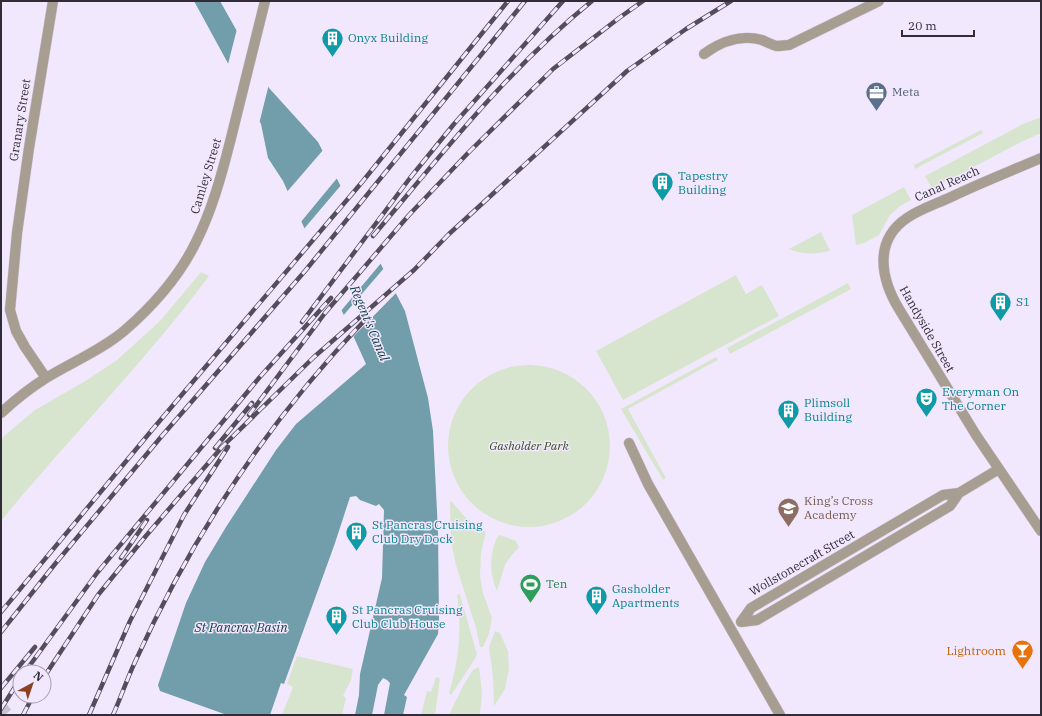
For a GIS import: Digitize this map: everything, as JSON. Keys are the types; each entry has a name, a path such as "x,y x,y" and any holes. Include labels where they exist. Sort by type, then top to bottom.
{"street":[{"name":"Granary Street","path":"46,378 16,331 10,310 16,233 28,148 53,1"},
{"name":"Camley Street","path":"1,413 28,390 109,342 123,331 148,309 179,271 196,244 210,211 236,120 265,1"},
{"path":"704,54 724,42 735,39 746,38 761,40 776,46 789,45 879,1"},
{"name":"Canal Reach","path":"884,256 889,239 895,229 905,219 972,186 1041,158"},
{"name":"Handyside Street","path":"884,256 883,265 885,279 890,294 972,429 1041,531"},
{"path":"629,443 648,484 780,715"},
{"name":"Wollstonecraft Street","path":"731,627 741,622 751,608 757,604 943,495 959,493 999,469"}],"green space":[{"path":"1041,117 1041,133 932,189 925,176 1023,124"},
{"path":"981,130 983,133 915,169 914,165"},
{"path":"904,187 911,200 900,206 890,215 879,235 864,243 856,245 852,215"},
{"path":"821,232 830,251 809,253 789,249"},
{"path":"201,272 209,276 184,308 159,339 1,521 1,441 4,436 35,410 87,380 117,360 160,321"},
{"path":"736,275 746,294 762,285 779,316 623,400 596,351"},
{"path":"848,283 851,289 730,354 727,348"},
{"path":"716,357 718,360 628,409 666,478 663,480 621,409"},
{"name":"Gasholder Park","path":"521,365 537,365 553,368 567,374 587,388 597,401 607,422 610,446 607,470 597,491 587,504 574,514 553,524 537,527 521,527 505,524 491,518 477,509 466,498 457,484 451,470 448,454 448,438 451,422 457,408 466,394 477,383 491,374 505,368"},
{"path":"451,501 466,518 486,532 481,553 480,576 483,593 492,618 489,634 483,647 480,647 476,628 456,565 451,542"},
{"path":"500,535 516,541 519,547 505,565 497,591 493,579 491,561 497,537"},
{"path":"459,594 477,654 451,695 449,693 459,644 459,608 457,595"},
{"path":"495,631 500,633 508,651 509,669 505,689 494,706 493,677 489,647"},
{"path":"297,656 353,669 351,680 343,696 346,698 342,715 282,715 293,687 287,684"},
{"path":"479,667 482,692 480,715 449,715 463,686 473,670"},
{"path":"436,677 440,678 435,715 421,715 427,691 431,692"}],"water":[{"path":"194,1 220,1 269,88 318,142 405,311 428,398 433,431 438,531 439,620 438,634 404,695 407,697 403,715 384,715 390,683 383,678 378,685 372,715 355,715 359,695 360,674 382,578 384,510 379,504 376,506 360,500 356,496 350,497 284,684 281,683 270,715 227,715 160,691 158,685 186,603 205,562 226,527 276,450 296,424 366,364 283,181 268,158 261,124"}],"pier":[{"path":"237,29 269,84 259,124 227,68"},
{"path":"324,149 338,177 300,223 286,193"},
{"path":"342,184 382,262 340,312 303,230"},
{"path":"385,267 397,292 352,338 342,317"}],"tunnel":[{"path":"1,705 9,715"}],"railway":[{"path":"1,612 152,430 363,181 508,1"},
{"path":"1,632 55,564 161,437 305,271 525,1"},
{"path":"302,322 410,178 454,124 563,1"},
{"path":"373,236 450,144 504,84 561,27 592,1"},
{"path":"249,415 325,313 409,215 468,153 553,69 643,1"},
{"path":"52,665 98,595 145,537 222,447 314,357 414,270 449,234 627,71 686,29 731,1"},
{"path":"31,664 97,573 259,378 331,298"},
{"path":"113,715 132,668 157,615 182,569 236,481 297,397 365,320"},
{"path":"215,448 252,403"},
{"path":"89,715 130,621 184,515 228,447"},
{"path":"121,558 147,520"},
{"path":"1,688 35,647"},
{"path":"1,709 12,692"},
{"path":"23,715 29,704"}],"place":[{"name":"Onyx Building","path":"332,58"},
{"name":"Meta","path":"877,112"},
{"name":"Tapestry Building","path":"663,202"},
{"name":"S1","path":"1001,322"},
{"name":"Everyman On The Corner","path":"926,418"},
{"name":"Plimsoll Building","path":"788,430"},
{"name":"King’s Cross Academy","path":"789,528"},
{"name":"St Pancras Cruising Club Dry Dock","path":"357,552"},
{"name":"Ten","path":"531,604"},
{"name":"Gasholder Apartments","path":"597,616"},
{"name":"St Pancras Cruising Club Club House","path":"337,636"},
{"name":"Lightroom","path":"1022,670"}],"water label":[{"name":"Regent's Canal","path":"370,323"},
{"name":"St Pancras Basin","path":"241,627"}]}
